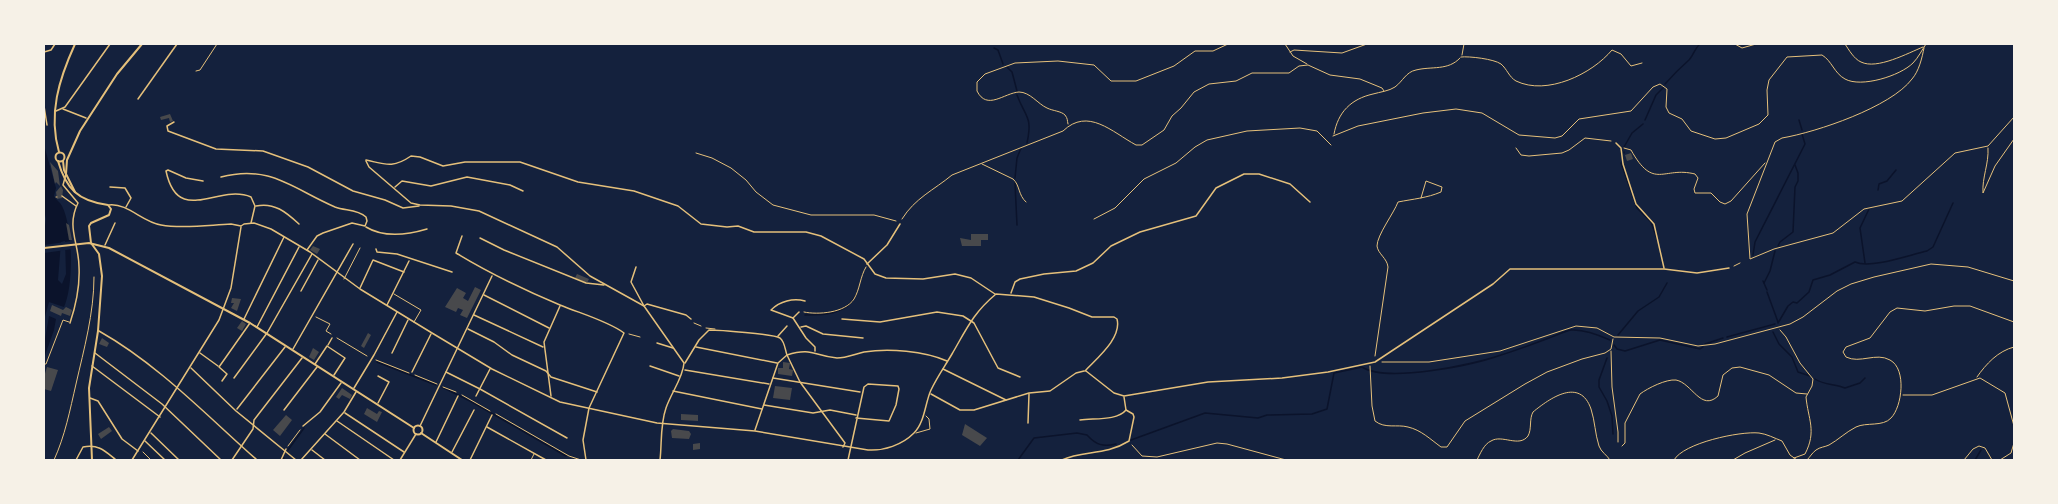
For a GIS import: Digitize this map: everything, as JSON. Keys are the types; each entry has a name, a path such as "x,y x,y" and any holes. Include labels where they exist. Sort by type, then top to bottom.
{"main road":[{"path":"75,44 60,77 55,111 55,134 65,158 66,174 75,192"},
{"path":"66,174 65,158 117,74 142,44"},
{"path":"72,147 56,156 64,179 75,192 88,201 108,205 111,209 110,214 89,225 89,243 99,254 102,276 90,398 92,460"},
{"path":"58,160 65,158"},
{"path":"44,248 89,243 104,246 257,327 414,428"},
{"path":"414,428 420,426 421,433"},
{"path":"414,428 413,432 421,433 462,460"}],"street":[{"path":"44,52 51,50 55,44"},
{"path":"55,111 63,108 110,44"},
{"path":"138,99 177,44"},
{"path":"44,106 47,125"},
{"path":"63,108 88,119"},
{"path":"174,122 167,126 168,132 211,147 263,151 308,166 345,188 385,200 396,206 407,208 420,205 451,206 488,215 518,231 557,247 590,276 644,306 648,304 686,315 691,320"},
{"path":"1616,143 1621,148 1623,164 1636,204 1654,224 1664,269"},
{"path":"420,205 410,202 369,167 366,160 382,165 398,164 411,156 420,157 442,166 465,162 520,162 578,182 634,190 678,206 701,224 738,226 754,232 806,232 821,236 864,259 875,274 897,279 923,279 947,274 963,275 978,281 996,294 1011,294 1043,300 1092,317 1117,319 1118,325 1113,339 1085,371 1076,373 1050,391 1029,393 965,411 930,394"},
{"path":"203,181 166,171 173,190 182,199 192,201 217,196 246,195 253,199 255,206 251,223"},
{"path":"221,177 252,173 276,178 335,207 363,214 367,219 365,226"},
{"path":"66,174 64,187 78,201 72,220 80,269 78,291 70,323"},
{"path":"1011,294 1015,282 1020,279 1076,271 1093,263 1111,246 1140,232 1196,216 1216,188 1244,174 1259,174 1290,184 1310,202"},
{"path":"394,188 400,182 431,186 467,177 510,185 523,191"},
{"path":"110,187 125,188 131,198 125,207"},
{"path":"62,196 77,207"},
{"path":"108,205 115,204 125,207 161,225 231,224 241,226 251,223 267,227 312,254 360,289 458,349 550,398 588,410 662,424 755,431 871,451 900,443 914,433 942,369 970,320 996,294"},
{"path":"255,206 273,205 287,213 299,224"},
{"path":"104,246 115,223"},
{"path":"306,250 317,236 352,223 385,234 427,229"},
{"path":"867,265 887,245 900,224"},
{"path":"132,460 166,408 224,308 231,288 241,226"},
{"path":"462,236 456,253 493,275 624,333 588,410 583,440 586,460"},
{"path":"244,320 284,237"},
{"path":"480,237 504,250 586,283 605,284"},
{"path":"293,350 353,244"},
{"path":"257,327 299,246"},
{"path":"376,249 377,252 397,254 409,260 452,272"},
{"path":"234,378 267,333 312,254"},
{"path":"301,291 318,259"},
{"path":"360,289 373,260 404,272"},
{"path":"387,306 409,260"},
{"path":"636,267 631,282 644,306 684,363 684,370 672,391 662,424 660,460"},
{"path":"1085,371 1114,393 1124,396 1208,382 1282,378 1328,372 1375,362 1493,284 1510,270 1664,269 1697,273 1729,268"},
{"path":"420,426 493,275"},
{"path":"483,295 550,328"},
{"path":"805,301 789,300 771,310 793,318 815,347 814,352"},
{"path":"550,398 551,390 544,342 560,305"},
{"path":"301,460 344,412 397,312"},
{"path":"793,318 799,312"},
{"path":"842,319 880,322 937,312 958,315 970,320 998,368 1020,377"},
{"path":"473,314 544,347"},
{"path":"392,353 409,319"},
{"path":"219,367 250,323"},
{"path":"778,337 787,326"},
{"path":"800,328 804,326 823,334 863,338"},
{"path":"467,328 551,377 597,392"},
{"path":"684,363 699,340 709,330 778,337 783,340 787,355 800,382 845,443 843,447"},
{"path":"98,331 120,344 178,387 257,460"},
{"path":"412,372 432,333"},
{"path":"284,410 316,366 332,338"},
{"path":"657,343 675,348"},
{"path":"236,411 286,346"},
{"path":"327,346 345,358 333,376"},
{"path":"695,346 778,363"},
{"path":"755,431 772,377 778,363 787,355 802,351 838,358 871,351 905,352 947,361"},
{"path":"94,353 166,408 220,460"},
{"path":"199,353 227,374 222,381"},
{"path":"232,460 253,429 254,420 303,357"},
{"path":"92,366 160,417"},
{"path":"650,366 680,377"},
{"path":"190,367 236,411 296,460"},
{"path":"476,396 490,368"},
{"path":"942,369 1006,400"},
{"path":"684,370 770,384"},
{"path":"445,372 567,438"},
{"path":"377,404 389,382 378,376"},
{"path":"772,377 862,392"},
{"path":"303,426 320,412 342,382"},
{"path":"763,405 813,413 830,410 856,416 889,421 896,405 898,386 865,384 856,416 848,460"},
{"path":"672,391 762,409"},
{"path":"1028,423 1029,393"},
{"path":"436,443 458,396"},
{"path":"1080,420 1099,417 1115,418 1122,415 1126,410 1124,396"},
{"path":"90,398 98,401 122,439 139,450"},
{"path":"452,453 474,410"},
{"path":"1062,460 1072,456 1103,452 1129,441 1134,417 1126,410"},
{"path":"344,412 404,452"},
{"path":"470,460 492,416"},
{"path":"336,420 394,460"},
{"path":"487,427 546,460"},
{"path":"150,433 179,460"},
{"path":"324,434 360,460"},
{"path":"400,460 416,434"},
{"path":"145,440 165,460"},
{"path":"76,460 83,447 91,446 101,447 116,460"},
{"path":"310,449 325,460"},
{"path":"281,460 285,451"},
{"path":"698,460 719,460"}],"lane":[{"path":"345,279 360,248"},
{"path":"394,294 421,310 414,322"},
{"path":"44,364 63,320 70,323"},
{"path":"706,328 717,330"},
{"path":"914,433 930,429 929,419 923,416"},
{"path":"531,460 534,453"}],"path":[{"path":"196,71 201,69 217,44"},
{"path":"1067,126 1067,120 1063,114 1047,108 1023,93 1015,93 994,100 983,99 977,93 976,83 981,76 1008,65 1022,62 1055,61 1089,63 1098,67 1111,81 1133,82 1174,66 1195,51 1214,51 1228,44"},
{"path":"1285,44 1290,52 1308,65 1333,76 1364,80 1384,91"},
{"path":"1290,52 1294,50 1342,53 1367,44"},
{"path":"1461,57 1464,44"},
{"path":"1735,44 1742,48 1756,44"},
{"path":"1845,44 1858,60 1868,64 1894,59 1925,46"},
{"path":"1926,44 1914,77 1893,98 1852,117 1779,139 1774,144 1747,214 1750,259 1774,249 1833,233 1860,212 1902,201 1955,153 1988,146 2014,117"},
{"path":"1642,63 1630,66 1621,54 1612,50 1602,60 1572,80 1538,85 1516,81 1496,61 1470,56 1461,57 1445,67 1410,72 1395,87 1362,97 1345,109 1337,120 1334,136 1358,126 1448,109 1477,112 1521,135 1557,138 1579,119 1632,110 1660,84 1667,89 1666,107 1670,114 1682,119 1693,132 1713,139 1721,139 1759,124 1767,117 1768,82 1786,58 1822,55 1830,61 1834,70 1843,78 1862,82 1881,79 1905,68 1914,62 1925,46"},
{"path":"696,153 731,168 773,205 818,216 874,215 900,224 919,198 952,175 1063,131 1067,126 1085,121 1098,123 1136,145 1142,145 1164,130 1172,116 1183,106 1190,95 1205,85 1232,82 1255,72 1288,73 1301,65 1308,65"},
{"path":"1094,219 1116,206 1146,178 1173,165 1207,140 1247,131 1300,128 1317,131 1331,145"},
{"path":"1516,148 1522,155 1529,156 1567,151 1585,138 1616,143"},
{"path":"1988,146 1983,193 1995,166 2014,139"},
{"path":"1622,148 1631,150 1641,166 1657,175 1695,174 1698,178 1695,193 1711,193 1725,204 1731,201 1767,162"},
{"path":"980,163 1016,181 1020,196 1026,202"},
{"path":"1421,198 1426,181 1442,187 1441,192 1421,198 1398,202 1378,241 1378,249 1386,259 1388,267 1375,362 1429,362 1500,351 1576,326 1597,328 1614,337 1659,338 1698,346 1778,329 1797,321 1837,291 1851,284 1923,265 1960,265 2014,281"},
{"path":"1729,268 1740,263"},
{"path":"799,312 822,314 851,303 867,265"},
{"path":"54,460 61,444 85,342 93,298 94,277"},
{"path":"1807,460 1816,450 1855,427 1890,420 1901,395 1901,373 1898,366 1892,361 1879,357 1854,360 1845,357 1843,352 1847,346 1870,338 1892,311 1899,308 1925,311 1970,306 2014,322"},
{"path":"691,320 706,328"},
{"path":"1778,329 1786,337 1800,363 1813,376 1813,385 1807,394 1812,437 1805,454 1794,458"},
{"path":"624,333 640,338"},
{"path":"1614,337 1611,349 1618,442"},
{"path":"1976,379 1993,359 2003,351 2014,347"},
{"path":"1370,362 1373,416 1378,424 1406,426 1420,431 1444,448 1465,421 1525,384 1547,372 1611,349"},
{"path":"1622,446 1625,443 1626,421 1640,394 1672,380 1680,382 1703,400 1709,401 1718,396 1720,380 1724,373 1731,368 1743,367 1773,377 1797,393 1807,394"},
{"path":"1901,395 1932,395 1976,379 1985,380 2005,393 2014,426"},
{"path":"440,385 581,460"},
{"path":"1477,460 1485,445 1491,440 1518,441 1525,438 1529,433 1533,412 1555,397 1570,392 1581,395 1589,404 1599,446 1610,460"},
{"path":"285,451 303,426"},
{"path":"1674,460 1678,454 1716,438 1757,433 1785,444 1797,460"},
{"path":"1733,460 1777,439"},
{"path":"1129,441 1137,452 1149,457 1217,443 1286,460"},
{"path":"2000,460 2011,453 2014,443"},
{"path":"1964,460 1973,449 1979,446 1984,448 1992,460"},
{"path":"139,450 151,460"},
{"path":"1384,460 1409,460"}],"water":[{"path":"44,145 56,188 54,196 66,215 71,271 64,307 49,302 44,320 46,219","holes":["65,241 66,274 62,284 58,280 61,242"]},
{"path":"49,316 56,319 44,358 45,342"}],"pier":[{"path":"72,241 73,249 44,253 44,245"}],"building":[{"path":"170,114 173,121 170,122 169,118 161,120 160,117"},
{"path":"1631,153 1633,159 1627,161 1625,155"},
{"path":"50,162 58,171 60,186 56,182 55,184"},
{"path":"61,186 62,198 57,199 56,192"},
{"path":"66,223 69,225 72,240 69,240"},
{"path":"971,234 988,234 988,240 981,240 981,246 962,246 960,238 971,240"},
{"path":"313,246 320,249 317,254 310,250"},
{"path":"577,274 589,279 587,283 575,278"},
{"path":"475,287 481,290 467,318 460,315 463,310 458,308 456,312 445,307 457,288 466,293 463,298 468,301"},
{"path":"232,298 241,299 237,311 231,308 234,303 231,303"},
{"path":"52,305 63,310 66,307 72,310 70,316 62,313 61,316 50,311"},
{"path":"242,321 246,324 242,331 237,328"},
{"path":"368,333 371,335 364,348 361,346"},
{"path":"102,338 109,343 107,347 99,344"},
{"path":"313,348 319,352 314,360 309,357"},
{"path":"783,362 790,363 789,369 793,370 792,376 778,374 778,368 783,368"},
{"path":"47,367 58,370 51,391 44,389"},
{"path":"775,386 792,388 790,400 773,398"},
{"path":"342,388 352,395 350,399 342,395 339,399 336,397"},
{"path":"367,408 377,414 379,411 382,412 377,422 364,414"},
{"path":"681,414 698,415 698,421 681,420"},
{"path":"286,415 292,420 280,436 273,430"},
{"path":"965,424 987,438 980,446 962,435"},
{"path":"109,427 112,431 101,439 98,434"},
{"path":"673,429 689,431 691,434 689,439 672,438"},
{"path":"700,443 700,449 693,450 693,444"}],"waterway":[{"path":"1665,84 1689,60 1700,44"},
{"path":"994,48 998,50 1003,64"},
{"path":"1007,67 1012,72 1017,91"},
{"path":"1645,120 1656,95 1663,88"},
{"path":"1017,95 1029,122 1027,143"},
{"path":"1799,120 1802,130"},
{"path":"1624,147 1632,133 1643,124"},
{"path":"1753,255 1755,242 1805,144 1802,134"},
{"path":"1015,178 1017,158 1021,148"},
{"path":"1621,163 1637,208 1651,222 1657,239"},
{"path":"1778,246 1793,232 1795,187 1798,181 1795,165"},
{"path":"1878,190 1879,184 1887,181 1896,170"},
{"path":"1015,183 1017,225"},
{"path":"1778,323 1788,306 1793,302 1797,303 1809,292 1813,280 1830,275 1855,262 1880,263 1927,251 1933,247 1953,203"},
{"path":"1865,263 1860,228 1869,209"},
{"path":"1764,283 1775,251"},
{"path":"1763,281 1767,290"},
{"path":"1618,335 1638,311 1659,297 1667,283"},
{"path":"1767,292 1778,322"},
{"path":"805,315 827,314 840,310 852,302 856,295"},
{"path":"1727,337 1775,324"},
{"path":"1131,440 1205,413 1258,418 1267,415 1312,414 1327,409 1334,373 1362,367 1390,373 1430,371 1501,355 1571,330 1586,331 1610,340"},
{"path":"1773,332 1779,344 1792,357 1798,372 1810,376"},
{"path":"1705,344 1723,338"},
{"path":"1614,345 1617,349 1625,351 1660,340 1700,349 1703,347"},
{"path":"1607,358 1599,380 1599,387 1612,416 1613,434"},
{"path":"377,362 436,385"},
{"path":"1815,379 1845,388 1860,383 1865,378"},
{"path":"442,387 566,456"},
{"path":"288,450 304,428"},
{"path":"1018,460 1034,438 1077,433 1087,435 1100,444 1116,444"},
{"path":"1975,460 1981,450"}]}
